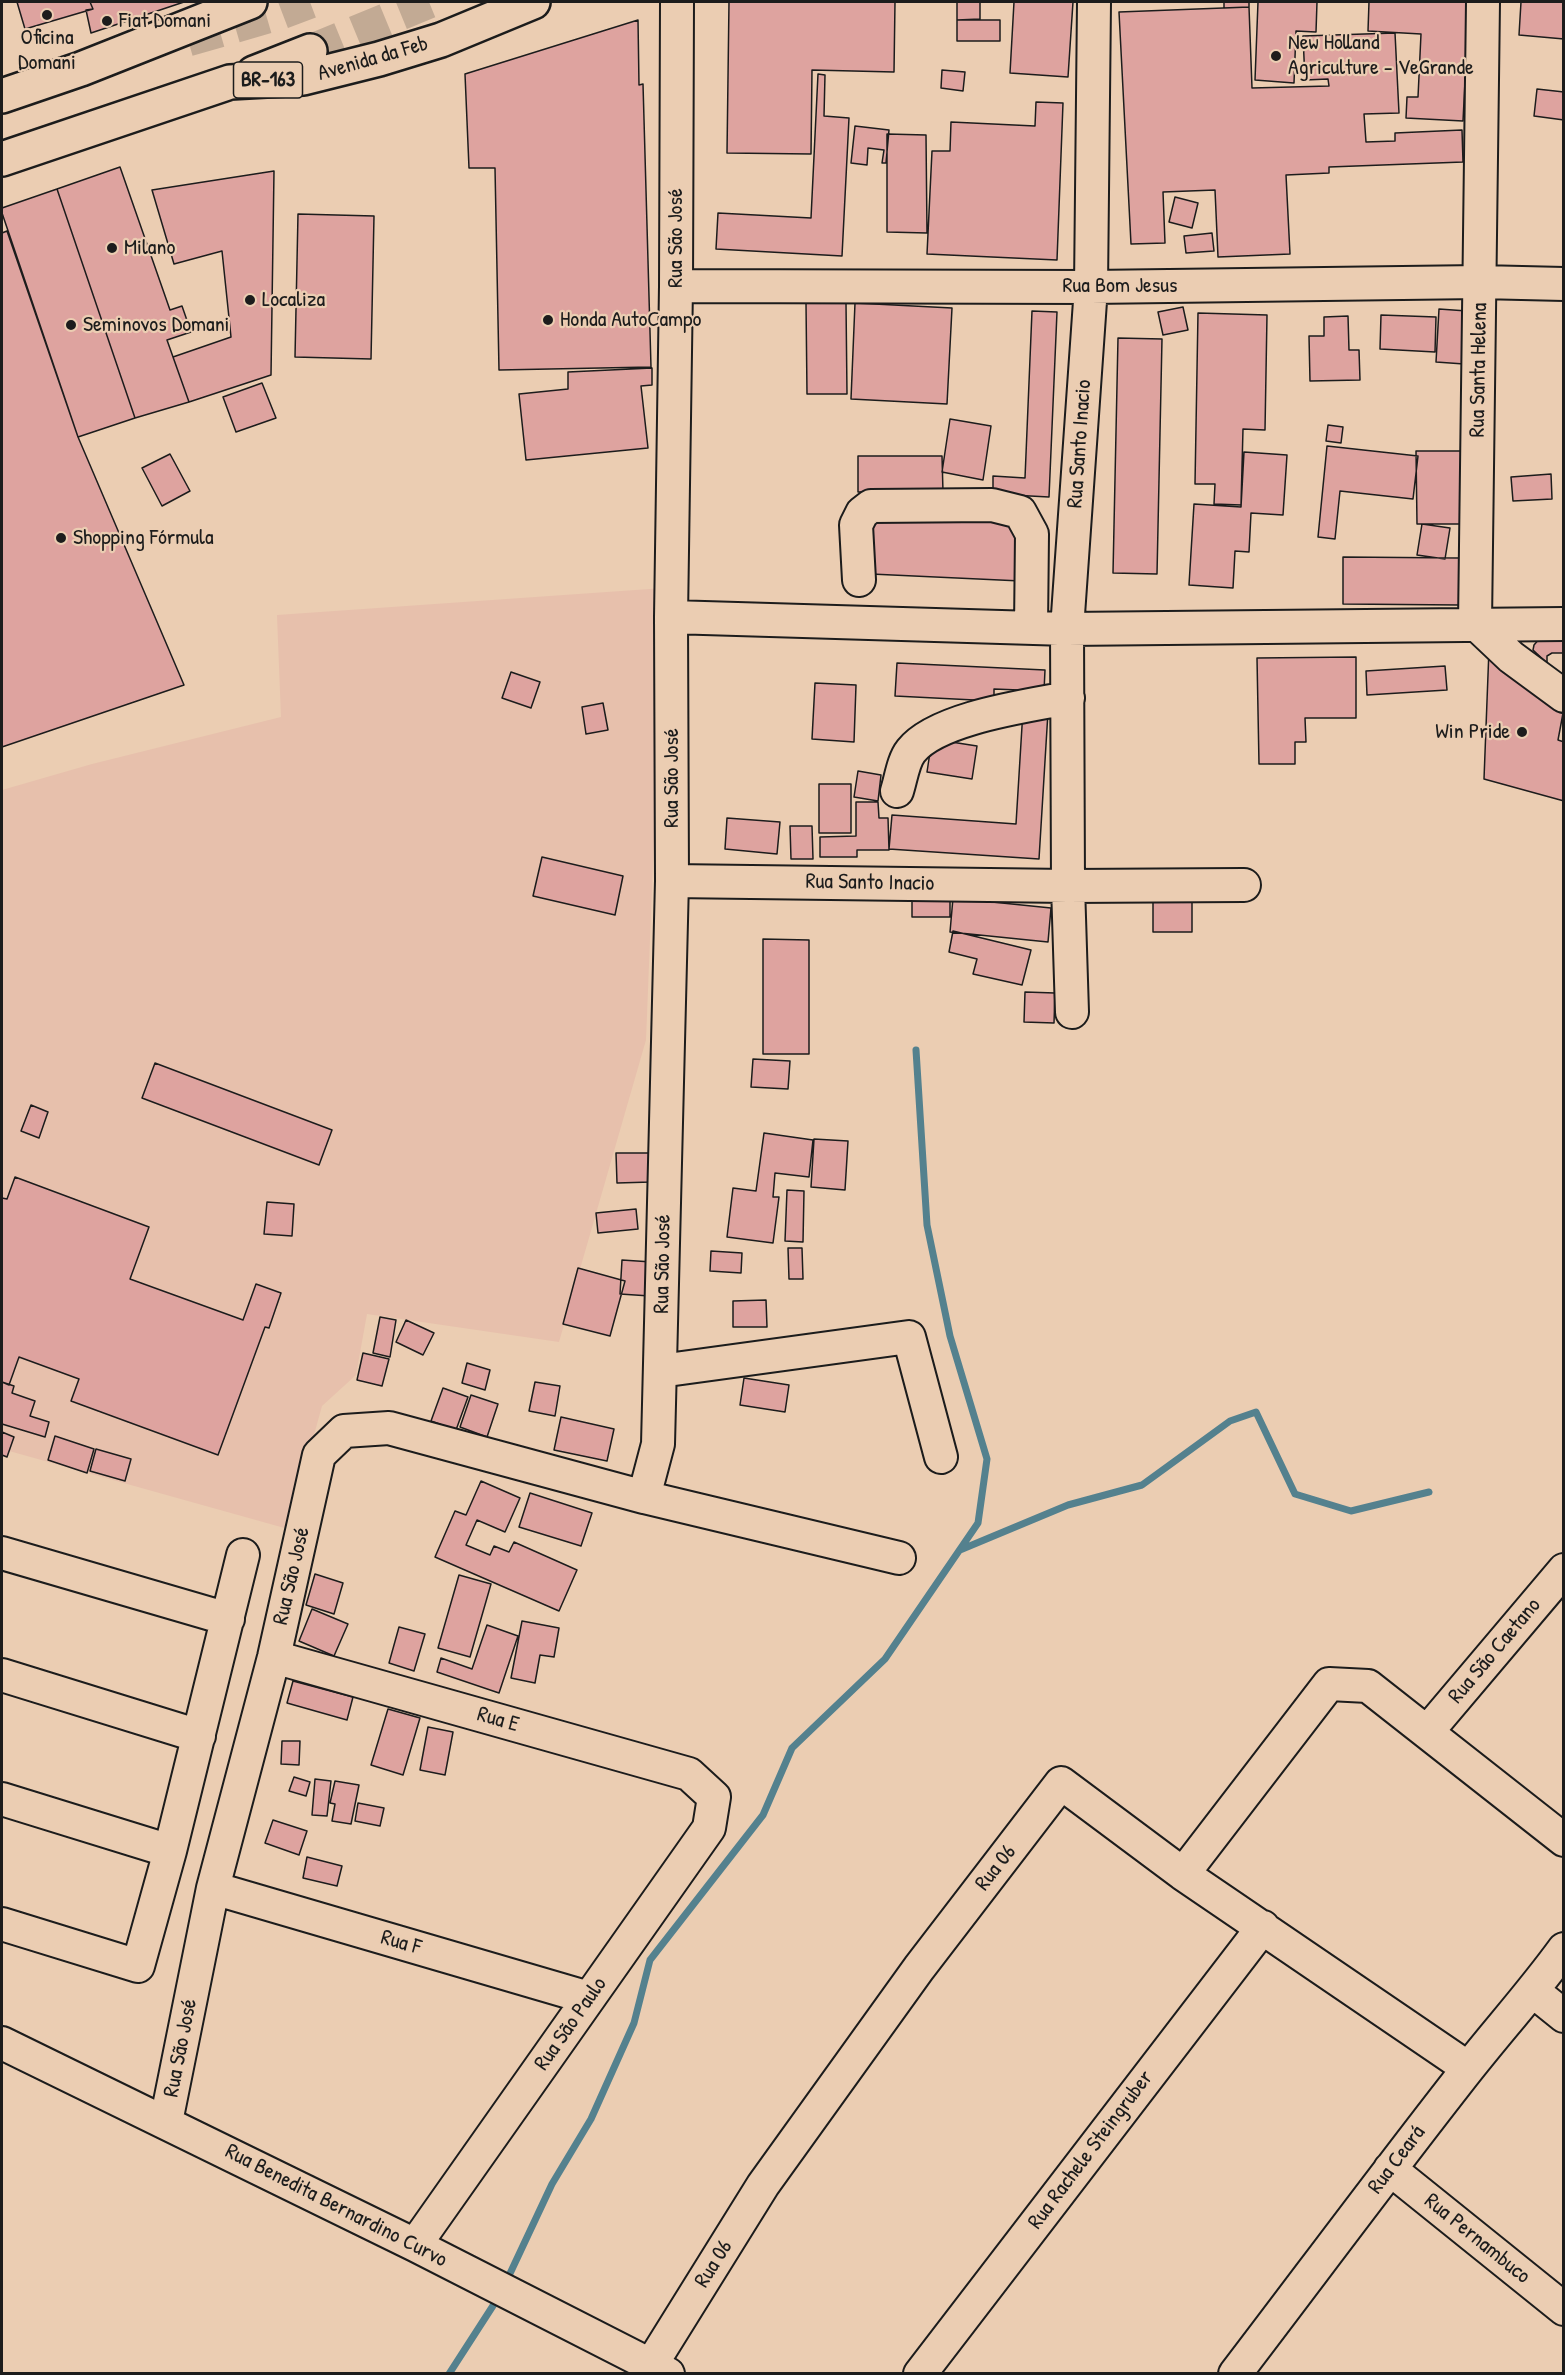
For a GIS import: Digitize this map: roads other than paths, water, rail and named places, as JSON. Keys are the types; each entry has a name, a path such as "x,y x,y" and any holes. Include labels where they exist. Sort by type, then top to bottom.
{"main road":[{"path":"2,96 81,69 250,2"},
{"name":"Avenida da Feb","path":"2,159 230,82 303,78 380,59 441,40 533,2"},
{"path":"230,82 310,51"},
{"path":"81,69 134,55"}],"street":[{"name":"Rua São José","path":"166,2122 213,1888 274,1657 319,1455 344,1431 389,1428 644,1497 658,1444 672,881 670,617 676,286 677,2"},
{"name":"Rua Santo Inacio","path":"1072,1012 1068,886 1067,629 1090,287 1094,2"},
{"name":"Rua Santa Helena","path":"1475,623 1482,2"},
{"name":"Rua Bom Jesus","path":"676,286 1090,287 1480,282 1563,284"},
{"path":"859,580 856,525 862,513 871,506 992,505 1020,512 1032,534 1031,627"},
{"path":"670,617 1067,629 1475,623 1563,624"},
{"path":"1475,623 1511,657 1563,696"},
{"path":"897,791 909,753 921,740 935,731 1003,711 1068,698"},
{"name":"Rua Santo Inacio","path":"672,881 1068,886 1244,885"},
{"path":"660,1371 909,1337 941,1457"},
{"path":"644,1497 899,1558"},
{"path":"2,1553 228,1619"},
{"path":"2,1924 138,1966 170,1851 243,1555"},
{"name":"Rua São Caetano","path":"1428,1732 1563,1570"},
{"name":"Rua E","path":"274,1657 689,1774 714,1797"},
{"path":"2,1675 199,1736"},
{"path":"1183,1874 1329,1684 1368,1686 1563,1840"},
{"name":"Rua 06","path":"660,2369 763,2185 919,1968 1061,1783 1183,1874 1468,2068"},
{"name":"Rua São Paulo","path":"415,2245 708,1828 714,1797"},
{"path":"2,1799 170,1851"},
{"name":"Rua F","path":"213,1888 589,1998"},
{"name":"Rua Rachele Steingruber","path":"920,2373 1263,1927"},
{"name":"Rua Ceará","path":"1251,2368 1390,2169 1468,2068 1533,1991 1563,1949"},
{"path":"1533,1991 1563,2016"},
{"name":"Rua Benedita Bernardino Curvo","path":"2,2043 415,2245 660,2369"},
{"name":"Rua Pernambuco","path":"1390,2169 1563,2309"}],"waterway":[{"path":"506,2282 552,2184 591,2119 634,2023 650,1960 763,1815 792,1748 885,1659 978,1523 987,1459 950,1336 927,1225 916,1050"},
{"path":"960,1550 1068,1505 1142,1485 1230,1421 1256,1412 1295,1494 1351,1511 1429,1492"},
{"path":"449,2374 498,2298"}],"tunnel":[{"path":"188,40 281,13 310,2"},
{"path":"310,51 429,2"}],"place":[{"name":"Oficina Domani","path":"47,15"},
{"name":"Fiat Domani","path":"107,21"},
{"name":"New Holland Agriculture - VeGrande","path":"1276,56"},
{"name":"Milano","path":"112,248"},
{"name":"Localiza","path":"250,300"},
{"name":"Honda AutoCampo","path":"548,320"},
{"name":"Seminovos Domani","path":"71,325"},
{"name":"Shopping Fórmula","path":"61,538"},
{"name":"Win Pride","path":"1522,732"}]}
